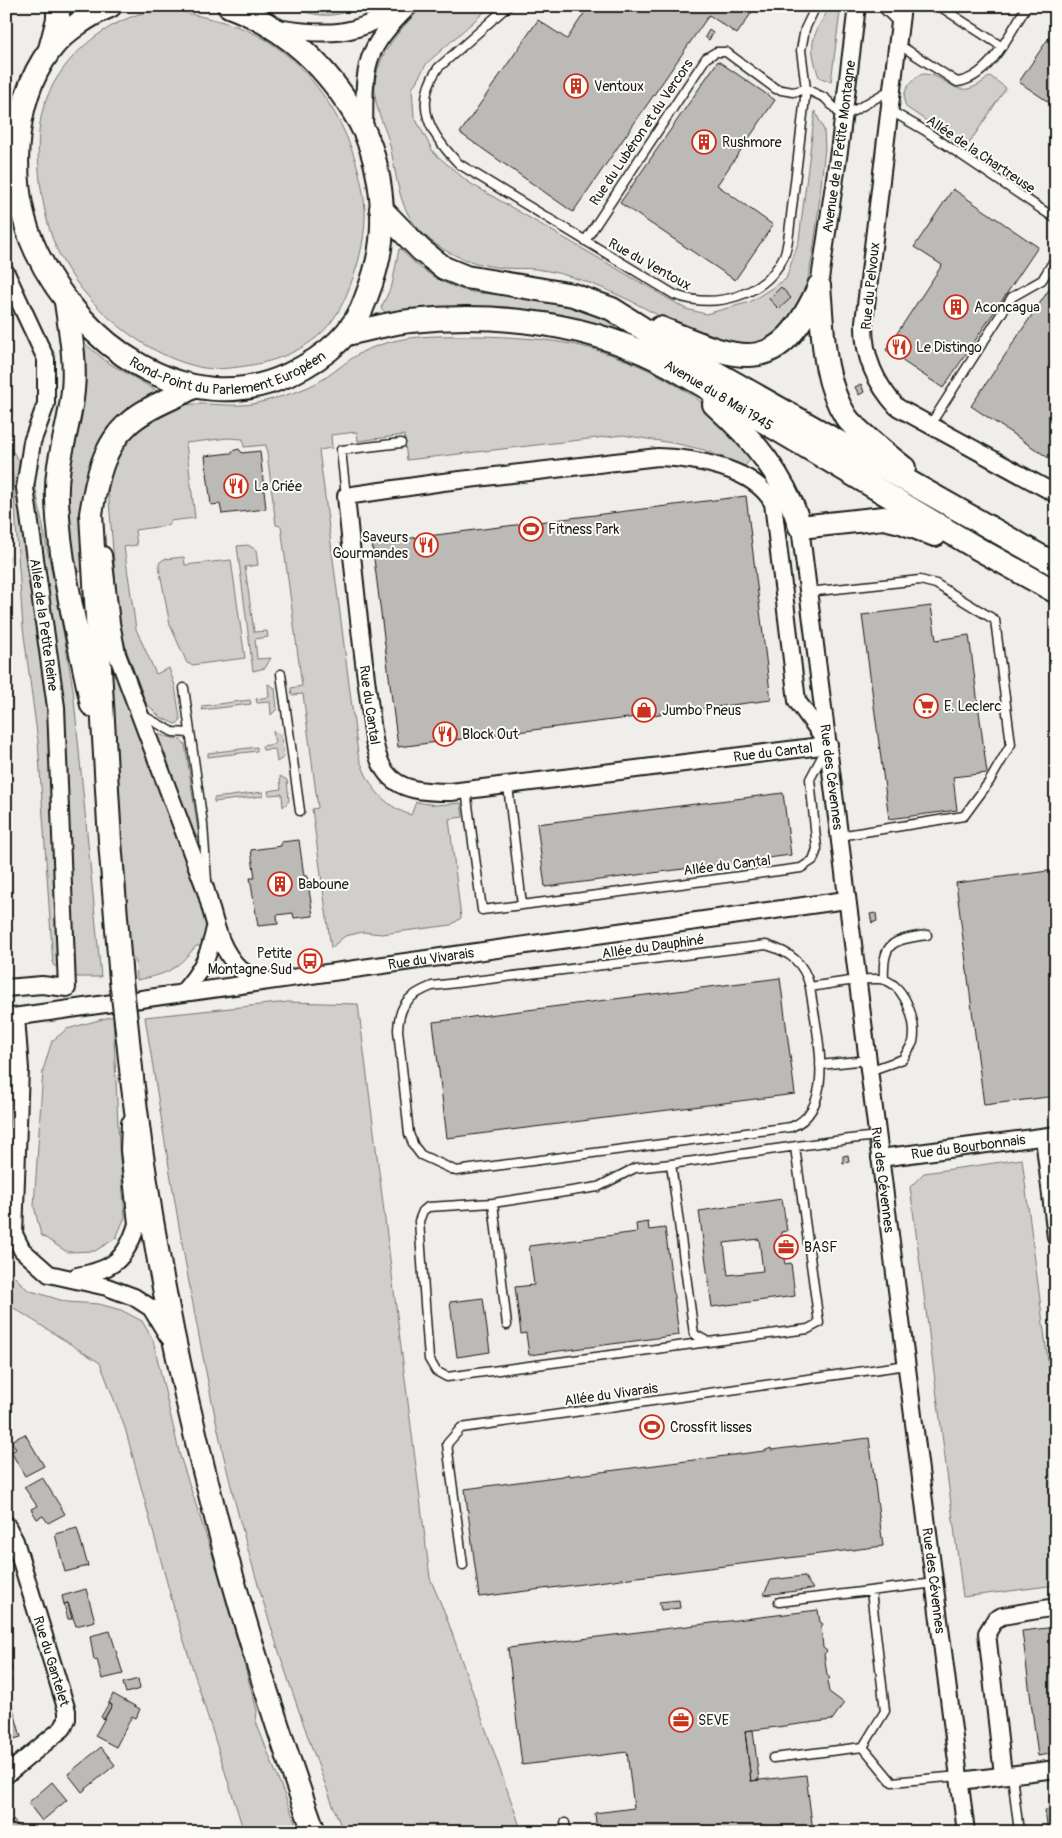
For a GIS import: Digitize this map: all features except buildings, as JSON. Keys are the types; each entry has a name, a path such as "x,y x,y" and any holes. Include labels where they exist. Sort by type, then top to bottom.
{"main road":[{"path":"50,49 58,19 58,6"},
{"name":"Rond-Point du Parlement Européen","path":"110,6 82,21 50,49 33,79 24,104 19,137 18,169 22,209 35,249 66,302 98,336 129,360 159,377 193,387 255,386 280,379 311,365 346,334 364,304 377,267 382,240 377,176 364,131 348,102 326,73 303,48 277,28 230,6"},
{"name":"Avenue du 8 Mai 1945","path":"381,209 421,250 444,268 466,277 573,295 612,309 682,354 1056,565"},
{"path":"612,309 726,354 752,356 774,350 792,334 805,318 819,286"},
{"path":"819,286 826,360 834,389 847,418 937,497"},
{"path":"66,302 74,363 73,391 59,461 57,498 61,545 106,772"},
{"name":"Avenue du 8 Mai 1945","path":"346,334 410,321 485,319 561,326 601,336 647,354 672,367 975,547 1056,592"},
{"path":"672,367 739,426 778,475 790,495 800,527 884,518 975,547"},
{"path":"193,387 129,422 119,434 109,447 96,480 91,514 106,772 121,980 132,1089 182,1379 204,1473 261,1676 314,1832"}],"street":[{"path":"277,28 316,34 344,32 382,19 399,6"},
{"path":"364,131 365,88 372,53 391,24 409,6"},
{"name":"Avenue de la Petite Montagne","path":"819,286 857,6"},
{"name":"Rue du Pelvoux","path":"902,6 864,342 868,360 886,396 897,407 1056,494"},
{"path":"6,124 24,104"},
{"path":"6,191 22,209"},
{"name":"Allée de la Petite Reine","path":"6,273 46,359 46,404 32,442 25,488 56,707 67,988 42,985 6,988"},
{"name":"Rue du Cantal","path":"658,457 704,462 754,481 767,492 773,503 798,701 829,745 466,790 434,792 414,789 397,783 385,771 377,752 366,680 346,496 443,482 658,457"},
{"path":"91,514 104,560 111,623 117,654 205,888 215,928 226,950 240,969 260,981"},
{"name":"Rue des Cévennes","path":"800,527 966,1832"},
{"name":"Rue du Vivarais","path":"11,1017 846,900"},
{"path":"183,992 198,975 210,952 215,928"},
{"path":"11,1017 20,1069 15,1160 14,1234 22,1250 49,1274 72,1277 134,1297 151,1308 168,1336 182,1379"},
{"path":"72,1277 100,1272 111,1265 126,1249 137,1224 129,1150 132,1089"},
{"path":"1050,1136 1056,1237"},
{"name":"Rue du Bourbonnais","path":"880,1158 1050,1136"},
{"name":"Rue du Gantelet","path":"6,1524 16,1541 67,1711 67,1719 63,1728 6,1775"},
{"path":"1007,1775 988,1650 987,1632 995,1620 1012,1613 1056,1607"},
{"path":"959,1778 1056,1769"}],"lane":[{"name":"Rue du Ventoux","path":"508,6 438,68 430,80 426,94 429,124 444,148 460,164 675,295 692,301 708,302 730,299 763,283 775,270 784,254 789,233 806,89 801,50 805,29 816,6"},
{"path":"881,6 901,26"},
{"path":"939,6 1001,46"},
{"path":"898,44 957,82 978,76 987,67 1027,6"},
{"name":"Rue du Lubéron et du Vercors","path":"585,241 706,58 716,52 726,52 776,89 793,92 806,89"},
{"path":"806,89 825,98 843,117 893,89"},
{"name":"Allée de la Chartreuse","path":"891,111 924,130 1056,219"},
{"path":"930,425 1012,297 1042,280 1056,257"},
{"path":"346,496 340,450 402,443"},
{"path":"808,592 920,580 936,584 995,620 1011,744 989,782 964,816 839,836"},
{"path":"281,674 300,811"},
{"path":"184,688 206,844 208,875 205,888"},
{"path":"140,714 173,732 189,733"},
{"name":"Allée du Cantal","path":"466,790 482,910 802,868 813,860 817,849 810,779 829,745"},
{"path":"508,786 522,904"},
{"path":"884,980 884,954 889,946 898,941 927,935"},
{"name":"Allée du Dauphiné","path":"766,945 790,954 800,963 806,973 810,986 820,1065 820,1089 814,1109 802,1123 791,1127 456,1171 421,1155 410,1134 398,1030 398,1015 406,1002 417,992 432,986 766,945"},
{"path":"810,986 884,980 902,994 911,1009 913,1041 903,1059 868,1066 820,1065"},
{"path":"795,1147 819,1323 808,1329 448,1377 436,1371 429,1359 419,1221 423,1211 428,1207 493,1203 598,1187 635,1168 878,1136"},
{"path":"671,1164 694,1334 708,1342"},
{"path":"493,1203 507,1325"},
{"name":"Allée du Vivarais","path":"463,1565 447,1444 461,1428 907,1366"},
{"path":"779,1602 935,1582"},
{"path":"863,1747 885,1711 871,1591"},
{"path":"863,1747 892,1782 959,1778"},
{"path":"773,1758 863,1747"},
{"path":"1007,1775 1019,1832"},
{"path":"565,1823 566,1832"}],"shaded area":[{"path":"286,6 356,6 339,14 321,15"},
{"path":"424,6 491,6 427,63 412,89 414,116 434,153 468,182 686,309 706,314 750,302 786,279 799,240 815,111 824,130 825,149 812,259 802,300 796,313 770,340 757,345 740,345 700,334 585,281 548,271 503,268 475,263 449,252 426,236 416,226 404,205 375,94 375,81 378,69 389,45"},
{"path":"177,11 224,22 247,30 268,41 288,56 306,73 322,93 335,114 347,137 362,185 365,218 362,247 354,274 338,312 317,337 299,349 280,358 259,364 222,369 200,367 173,359 129,334 90,299 74,279 61,258 52,237 44,207 39,173 38,139 43,109 57,77 80,50 108,28 139,14"},
{"path":"827,12 840,12 831,82 819,77 813,50 814,37"},
{"path":"922,74 932,75 961,89 969,89 978,85 990,76 1006,88 966,148 906,107 904,102 905,92 910,83"},
{"path":"399,249 433,276 462,290 516,295 583,310 611,322 638,337 595,323 529,312 433,308 386,313 381,308 392,285"},
{"path":"482,336 534,339 583,346 639,366 675,384 706,406 753,456 745,466 704,450 623,435 407,460 404,435 358,441 357,432 331,435 332,448 319,450 358,754 366,774 377,792 383,799 400,811 411,815 416,802 436,805 461,803 463,817 449,819 461,918 451,925 382,934 363,932 345,936 331,948 312,809 318,808 303,694 292,695 291,688 302,686 281,526 276,525 266,445 244,447 243,439 228,438 186,443 195,518 170,521 170,525 135,530 137,545 124,547 136,629 156,674 169,668 175,686 180,718 180,722 175,724 160,717 146,703 119,624 107,476 116,456 136,431 153,418 174,407 197,404 245,405 283,396 317,383 362,352 392,341 421,337"},
{"path":"84,343 107,362 159,392 109,435 86,568 80,572 74,570 66,494 80,344"},
{"path":"11,449 35,485 63,630 73,689 101,977 73,977 53,965 38,741 23,628"},
{"path":"248,545 256,550 258,565 245,567 254,632 267,631 268,637 255,639 257,659 271,658 265,668 253,671 237,546"},
{"path":"184,557 185,565 231,560 245,658 192,665 187,663 170,625 159,567 159,563 164,559"},
{"path":"113,653 201,899 207,932 205,946 196,946 177,966 156,976 137,980 136,962 131,955 107,654"},
{"path":"268,684 275,688 277,709 271,715 270,702 257,703 256,699 269,697"},
{"path":"250,700 251,704 202,710 202,706"},
{"path":"273,731 281,735 284,757 277,762 275,749 263,750 262,746 275,744"},
{"path":"157,734 181,740 185,744 202,857 156,737"},
{"path":"257,747 257,751 208,757 208,753"},
{"path":"280,776 287,780 289,801 283,807 282,794 269,795 268,791 281,789"},
{"path":"263,792 263,796 214,802 214,798"},
{"path":"288,1002 358,1004 430,1578 446,1616 522,1832 343,1832 292,1692 248,1549 211,1399 171,1181 145,1017"},
{"path":"113,1016 119,1146 125,1217 116,1238 95,1251 67,1252 41,1235 34,1206 43,1070 52,1041 67,1029"},
{"path":"1022,1159 1056,1425 1056,1585 963,1597 910,1187 924,1173"},
{"path":"6,1268 28,1290 67,1302 99,1304 121,1310 142,1321 153,1340 180,1456 219,1575 257,1710 256,1722 299,1832 244,1832 175,1612 125,1428 100,1363 6,1303"}],"place":[{"name":"Ventoux","path":"576,86"},
{"name":"Rushmore","path":"704,142"},
{"name":"Aconcagua","path":"956,307"},
{"name":"Le Distingo","path":"899,347"},
{"name":"La Criée","path":"236,486"},
{"name":"Fitness Park","path":"531,529"},
{"name":"Saveurs Gourmandes","path":"426,545"},
{"name":"E. Leclerc","path":"926,706"},
{"name":"Jumbo Pneus","path":"644,710"},
{"name":"Block Out","path":"445,734"},
{"name":"Baboune","path":"280,884"},
{"name":"Petite Montagne Sud","path":"310,961"},
{"name":"BASF","path":"786,1247"},
{"name":"Crossfit lisses","path":"652,1427"},
{"name":"SEVE","path":"681,1720"}]}
